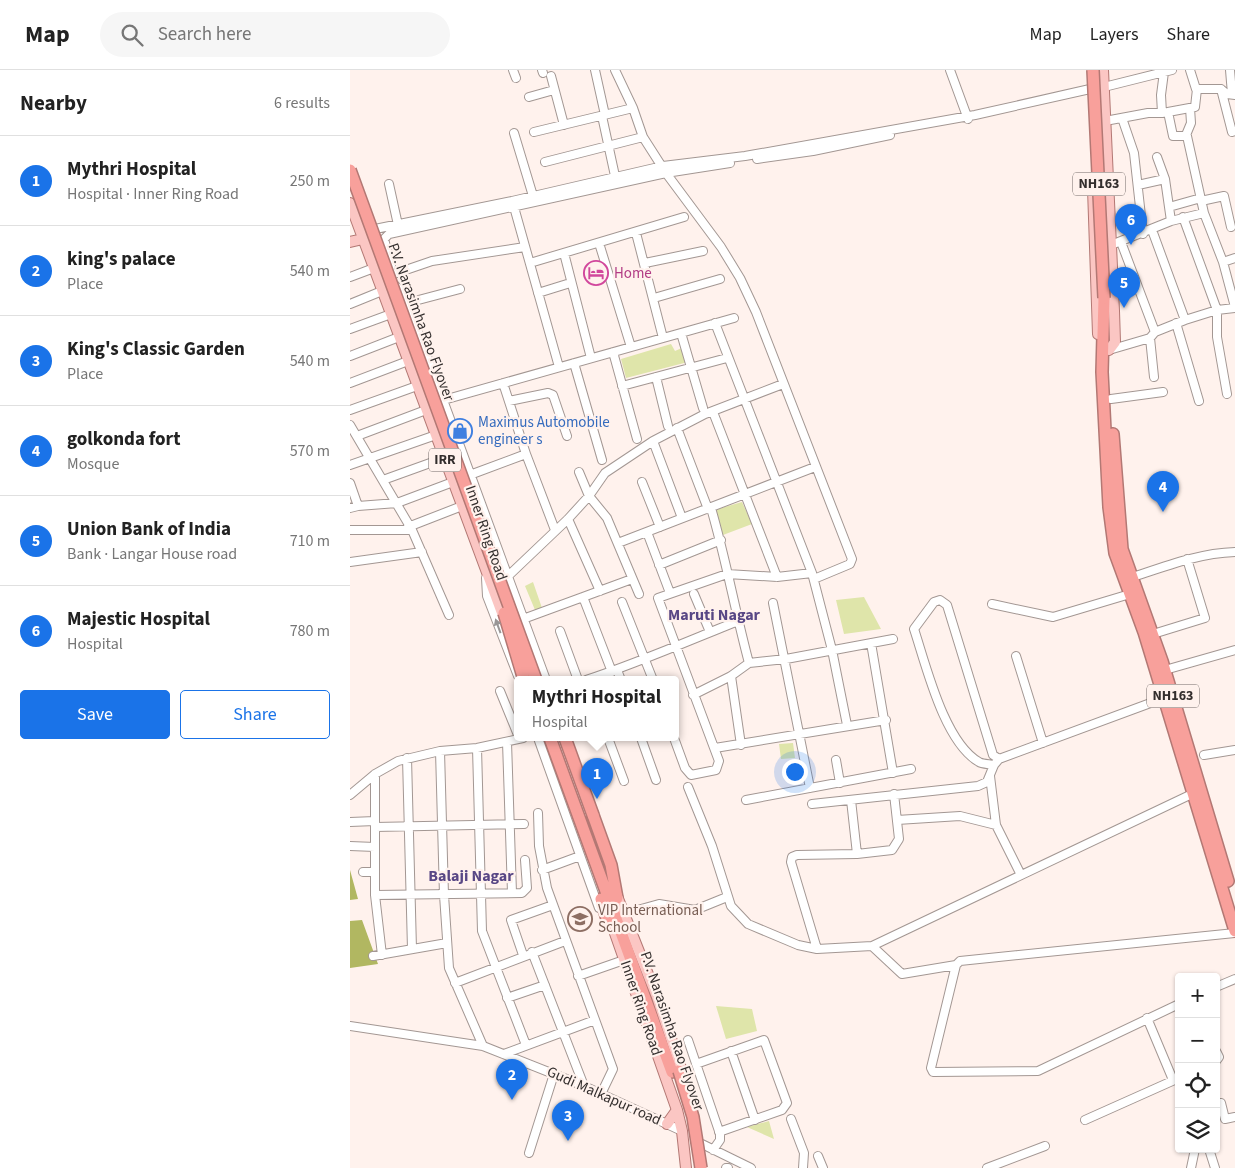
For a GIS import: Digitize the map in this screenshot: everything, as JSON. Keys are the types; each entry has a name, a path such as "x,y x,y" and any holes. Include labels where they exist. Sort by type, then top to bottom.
{"highway":[{"name":"NH163","path":"1093,70 1107,298"},
{"name":"NH163","path":"1099,70 1107,298 1106,351 1109,507 1115,553 1164,698 1235,929"},
{"name":"P.V. Narasimha Rao Flyover","path":"352,176 507,610 524,676"},
{"name":"P.V. Narasimha Rao Flyover","path":"350,190 507,610 536,676"},
{"name":"NH163","path":"1106,351 1122,549 1165,670 1235,904"},
{"path":"543,741 607,918 613,928"},
{"name":"P.V. Narasimha Rao Flyover","path":"551,741 680,1094 690,1132 694,1168"},
{"name":"P.V. Narasimha Rao Flyover","path":"559,741 686,1092 703,1165"},
{"path":"568,741 611,865 617,898"}],"main road":[{"path":"1089,70 1098,342 1106,351 1115,342 1116,243 1103,70"},
{"path":"1091,128 1106,124"},
{"name":"Inner Ring Road","path":"350,161 352,176 375,229 442,400 469,476 470,488 505,578 537,676"},
{"name":"Inner Ring Road","path":"350,203 358,235 374,268 486,568 524,676"},
{"path":"350,242 358,235"},
{"path":"457,493 470,488"},
{"name":"Inner Ring Road","path":"547,741 677,1110 686,1163"},
{"name":"Inner Ring Road","path":"559,741 574,773 617,898 657,997 692,1098 702,1144 703,1165"},
{"path":"667,1124 677,1110"},
{"path":"686,1163 698,1155 703,1165"}],"street":[{"path":"513,70 516,78"},
{"path":"595,70 615,176"},
{"path":"615,70 633,108 643,137 664,169 722,247 740,278 756,312 852,559 850,564 813,576 778,577 726,574 658,598 693,695 715,748 719,761 716,770 692,775 685,768 675,741"},
{"path":"950,70 970,116"},
{"path":"1106,124 1122,118 1148,113 1165,113 1196,106 1197,89 1190,70"},
{"path":"1104,86 1168,71 1161,95 1165,113 1173,136 1186,135"},
{"path":"1197,89 1221,89 1233,95 1232,72"},
{"path":"545,73 554,90 564,125"},
{"path":"375,229 533,196 615,176 812,151 1090,89"},
{"path":"1221,89 1232,132 1235,131"},
{"path":"529,97 554,90"},
{"path":"534,132 633,108"},
{"path":"1106,351 1152,336 1176,323 1217,310 1235,307 1223,262 1204,213 1186,135 1191,123 1190,108"},
{"path":"1122,118 1134,153 1143,234"},
{"path":"514,133 533,196"},
{"path":"545,162 643,137"},
{"path":"1157,157 1165,179 1171,221"},
{"path":"525,247 422,262 391,273 391,265 384,239 389,234 514,207 664,169"},
{"path":"1138,185 1165,179"},
{"path":"389,184 398,225"},
{"path":"1169,207 1223,196 1231,227"},
{"path":"1226,204 1235,201"},
{"path":"514,207 559,367"},
{"path":"1154,377 1152,336 1116,243 1143,234 1171,221 1204,213"},
{"path":"530,263 636,233 684,217"},
{"path":"1183,217 1217,310 1217,337 1227,394"},
{"path":"1152,230 1185,320"},
{"path":"636,233 663,338"},
{"path":"599,243 631,347"},
{"path":"645,263 703,250"},
{"path":"564,253 591,358"},
{"path":"1223,262 1235,258"},
{"path":"350,276 374,268"},
{"path":"654,298 720,279"},
{"path":"538,293 567,284"},
{"path":"396,286 404,294 442,400 734,318"},
{"path":"407,303 460,289"},
{"path":"350,304 382,291"},
{"path":"350,329 391,314"},
{"path":"715,323 813,576 832,650 847,725"},
{"path":"1176,323 1199,401"},
{"path":"681,333 703,408"},
{"path":"350,356 399,337"},
{"path":"613,352 637,439"},
{"path":"622,386 727,358"},
{"path":"350,383 408,361"},
{"path":"574,363 602,460"},
{"path":"656,377 668,426"},
{"path":"503,383 526,454 554,530"},
{"path":"505,578 554,530 568,519 589,496 605,473 653,441 677,428 745,398 783,384"},
{"path":"350,410 417,386"},
{"path":"1111,399 1163,392"},
{"path":"509,402 548,393 552,395 567,436"},
{"path":"357,436 426,410"},
{"path":"713,412 778,577"},
{"path":"350,424 397,504 422,552 449,615"},
{"path":"677,428 721,540 726,574 749,663"},
{"path":"350,464 436,435"},
{"path":"653,441 682,518"},
{"path":"526,454 469,476 505,578 544,676"},
{"path":"383,480 444,458"},
{"path":"618,543 815,467"},
{"path":"579,472 589,496 607,518 639,594"},
{"path":"350,483 354,507 397,504 453,482"},
{"path":"642,482 660,528"},
{"path":"350,530 410,529 462,506"},
{"path":"568,519 600,591"},
{"path":"647,532 670,593"},
{"path":"659,565 721,540"},
{"path":"350,562 422,552"},
{"path":"1133,577 1187,559 1218,552 1235,552"},
{"path":"1153,634 1205,618 1187,559"},
{"path":"523,619 632,579"},
{"path":"694,594 710,632"},
{"path":"992,604 1053,617 1130,594"},
{"path":"583,597 618,676"},
{"path":"812,804 978,786 988,782 996,762 947,605 940,600 934,602 914,629 944,717 966,751 980,763 996,762 1164,698"},
{"path":"622,602 651,676"},
{"path":"773,604 786,659 810,788"},
{"path":"599,676 738,621"},
{"path":"560,631 577,676"},
{"path":"693,695 731,676 749,663 786,659 893,639"},
{"path":"871,643 886,720 893,773"},
{"path":"1165,670 1235,650"},
{"path":"1016,656 1043,743"},
{"path":"731,676 741,745"},
{"path":"500,691 514,723"},
{"path":"715,748 886,720"},
{"path":"350,796 375,774 398,761 440,751 477,748 514,739"},
{"path":"539,741 603,918 613,928"},
{"path":"569,741 574,751 574,773"},
{"path":"609,741 624,781"},
{"path":"642,741 656,780"},
{"path":"507,742 508,823 512,893"},
{"path":"477,748 482,931 526,1045"},
{"path":"1204,755 1235,750"},
{"path":"440,751 444,895 449,968 483,1046"},
{"path":"407,758 412,949"},
{"path":"836,760 840,783"},
{"path":"746,800 911,768"},
{"path":"375,774 375,895 382,955"},
{"path":"990,776 996,825 1021,875"},
{"path":"688,787 712,846 731,906 748,924 798,945 816,949 872,946 1194,793"},
{"path":"816,949 799,894 791,862 792,857 797,855 857,854 892,850 899,840 894,794"},
{"path":"851,800 857,854"},
{"path":"538,813 542,870 565,941 613,1069 601,1094"},
{"path":"897,820 960,816 996,825"},
{"path":"350,822 408,827 524,824"},
{"path":"350,846 375,847"},
{"path":"542,870 580,856"},
{"path":"375,895 444,895 526,891 525,860"},
{"path":"363,872 375,872"},
{"path":"623,914 659,904 695,910 728,896"},
{"path":"523,955 511,920 553,905"},
{"path":"1175,1006 1038,1071 933,1072 930,1068 956,965 960,961 1235,929"},
{"path":"456,982 523,955 565,941"},
{"path":"373,956 447,943"},
{"path":"872,946 902,974 956,965"},
{"path":"532,952 584,1086"},
{"path":"578,976 624,960"},
{"path":"1220,985 1235,978"},
{"path":"507,998 545,985"},
{"path":"1147,1018 1175,1077"},
{"path":"504,1054 595,1020"},
{"name":"Gudi Malkapur road","path":"350,1026 483,1046 584,1086 682,1132"},
{"path":"688,1040 719,1132 720,1140 713,1150"},
{"path":"696,1064 765,1040 787,1103 782,1110 719,1132"},
{"path":"732,1051 755,1120"},
{"path":"529,1153 554,1074"},
{"path":"1085,1120 1175,1079"},
{"path":"1220,1103 1225,1119 1235,1117"},
{"path":"791,1119 804,1153 803,1168"},
{"path":"702,1144 750,1168"},
{"path":"987,1168 1044,1146"},
{"path":"1191,1168 1194,1153"},
{"path":"1210,1153 1215,1168"},
{"path":"818,1156 822,1168"}],"green space":[{"path":"671,344 675,351 684,347 688,362 626,378 621,359"},
{"path":"742,502 752,524 723,535 714,510"},
{"path":"533,582 542,608 535,610 525,586"},
{"path":"864,597 881,629 844,634 836,600"},
{"path":"793,743 795,758 781,759 779,744"},
{"path":"350,870 358,899 350,900"},
{"path":"362,920 378,964 350,968 350,921"},
{"path":"716,1006 752,1009 757,1031 726,1039"},
{"path":"769,1121 774,1139 747,1127"}],"place":[{"name":"Majestic Hospital","path":"1131,245"},
{"name":"Home","path":"596,273"},
{"name":"Union Bank of India","path":"1124,308"},
{"name":"Maximus Automobile engineer s","path":"460,431"},
{"name":"golkonda fort","path":"1163,512"},
{"name":"Mythri Hospital","path":"597,799"},
{"name":"VIP International School","path":"580,919"},
{"name":"king's palace","path":"512,1100"},
{"name":"King's Classic Garden","path":"568,1141"}],"district":[{"name":"Maruti Nagar","path":"714,615"},
{"name":"Balaji Nagar","path":"471,876"}]}
